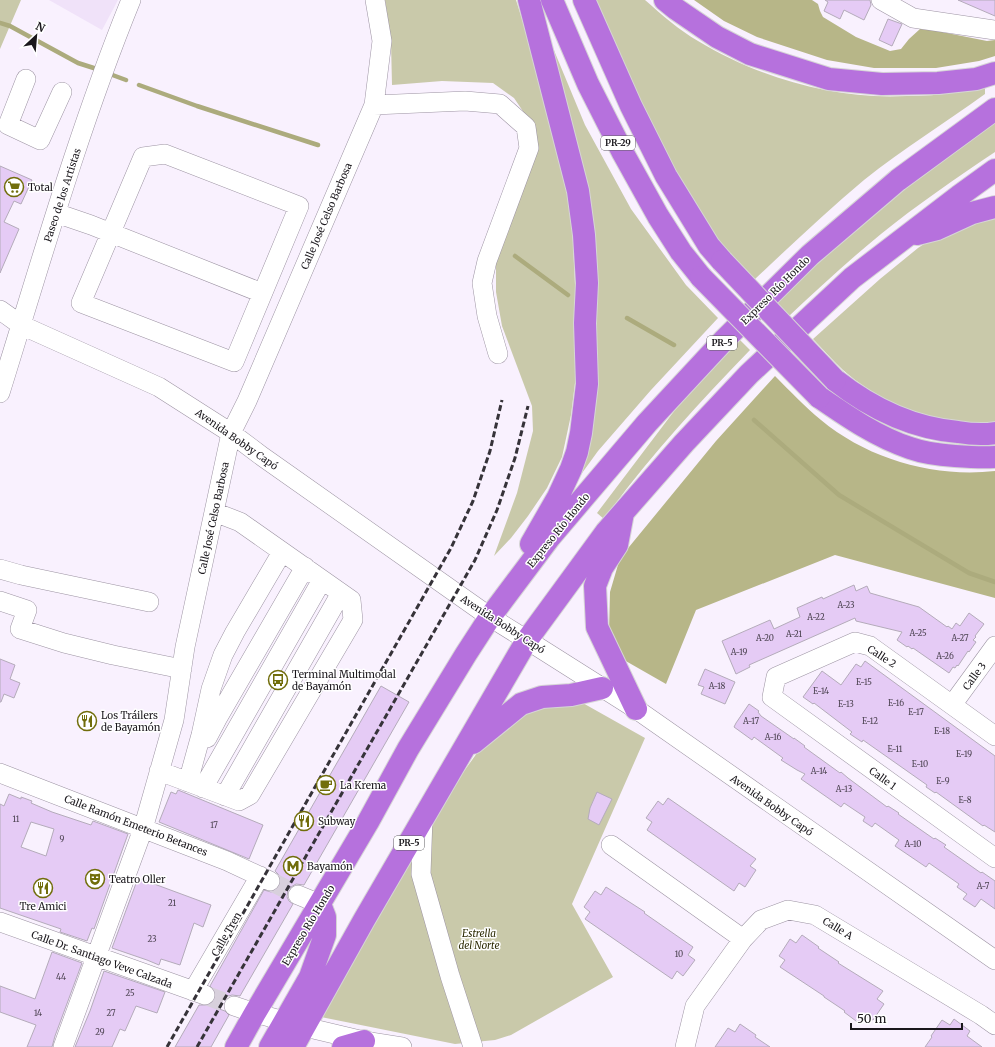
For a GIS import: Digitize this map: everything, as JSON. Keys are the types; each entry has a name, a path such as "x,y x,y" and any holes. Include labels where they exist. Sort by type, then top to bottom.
{"highway":[{"path":"490,617 558,497 571,469 577,452 581,433 587,384 586,276 584,235 578,191 529,0"},
{"name":"PR-29","path":"552,0 588,84 623,153 669,234 701,277 819,398 862,426 910,448 925,452 966,457 995,456"},
{"name":"PR-29","path":"584,0 631,106 666,176 708,246 722,261 835,380 859,398 877,408 924,427 970,434 995,434"},
{"path":"666,0 676,9 717,37 750,54 829,79 882,84 938,83 976,78 995,73"},
{"name":"Expreso Río Hondo","path":"236,1047 368,822 408,749 466,654 490,617 550,537 647,423 725,339 810,255 898,180 995,109"},
{"name":"PR-5","path":"293,1047 295,1024 364,920 527,640 606,532 749,374 852,278 995,170"},
{"path":"904,238 937,229 972,213 995,207"},
{"path":"624,511 616,545 602,568 595,586 597,627 636,710"},
{"path":"462,752 521,704 542,697 571,695 602,688"},
{"path":"270,1047 295,1024 325,935 325,917 320,904"},
{"path":"343,1047 364,1041"}],"street":[{"name":"Paseo de los Artistas","path":"0,393 85,124 117,34 131,0"},
{"name":"Calle José Celso Barbosa","path":"63,1047 144,829 174,720 186,647 231,433 247,401 374,104 382,41 374,0"},
{"path":"881,0 912,18 995,30"},
{"path":"26,79 4,123 40,140 62,92"},
{"path":"374,104 465,101 500,104 526,127 529,148 487,261 482,283 488,316 498,354"},
{"path":"298,206 234,362 81,303 143,157 165,154 326,216"},
{"path":"56,214 91,225 262,293"},
{"name":"Avenida Bobby Capó","path":"0,310 21,325 159,387 231,433 490,617 636,710 995,960"},
{"path":"160,771 224,796 341,593 240,522 214,512"},
{"path":"195,785 201,735 211,688 223,655 282,552"},
{"path":"195,785 200,752 217,719 305,567"},
{"path":"0,569 21,575 149,602"},
{"path":"195,785 322,580"},
{"path":"0,601 27,610 20,629 64,643 182,670"},
{"name":"Calle 2","path":"772,697 776,677 855,642 870,646 995,736"},
{"name":"Calle 3","path":"952,706 995,646"},
{"name":"Calle 1","path":"772,697 995,858"},
{"name":"Calle Ramón Emeterio Betances","path":"0,774 227,861 265,878"},
{"path":"423,818 421,874 450,976 473,1047"},
{"path":"611,845 743,939"},
{"name":"Calle Tren","path":"199,993 265,878"},
{"path":"298,895 320,904"},
{"name":"Calle A","path":"685,1047 695,1006 743,939 761,920 788,910 815,915 981,1015 995,1025"},
{"name":"Calle Dr. Santiago Veve Calzada","path":"0,922 199,993"},
{"path":"234,1006 295,1024 364,1041 402,1047"}],"shaded area":[{"path":"49,0 118,0 102,30"},
{"path":"694,0 812,0 818,4 823,17 856,37 890,51 901,49 920,29 987,41 995,40 995,56 979,61 936,68 874,68 827,60 757,37 724,21"},
{"path":"775,376 803,404 839,434 881,455 903,463 926,468 972,472 995,471 995,598 835,555 696,610 666,684 624,660 609,632 610,592 620,558 716,441"}],"green space":[{"path":"0,0 21,0 0,49"},
{"path":"385,0 516,0 564,162 572,221 577,327 576,375 571,415 562,457 547,488 511,538 494,556 517,493 533,431 532,406 502,326 496,292 496,262 535,129 514,98 493,83 442,81 392,85 391,42"},
{"path":"589,0 645,0 664,17 698,41 746,66 798,84 825,90 880,96 931,95 978,88 985,88 985,94 864,180 754,280 723,249 687,195"},
{"path":"551,46 585,125 631,209 686,285 718,318 651,390 598,451 569,491 592,389"},
{"path":"995,118 995,152 937,192 881,234 789,316 776,303 842,240 899,191"},
{"path":"995,213 995,422 949,421 920,414 892,403 879,396 855,379 839,366 813,339 880,279 918,248 945,230"},
{"path":"738,338 750,350 674,432 638,474 604,519 597,513 678,406"},
{"name":"Estrella del Norte","path":"581,702 645,738 572,904 613,977 511,1035 495,1040 455,1044 321,1017 444,799 485,742 534,708"}],"building":[{"path":"825,0 870,0 871,5 864,20 844,10 840,19 824,11 828,2"},
{"path":"958,0 995,0 995,16"},
{"path":"888,19 902,24 892,46 879,40"},
{"path":"0,166 32,180 21,204 14,201 4,222 19,229 0,273"},
{"path":"854,585 856,591 867,586 870,593 919,607 952,629 956,623 960,626 969,613 984,624 975,636 976,637 973,640 976,642 969,652 968,651 958,666 957,665 955,668 953,667 949,673 913,648 907,647 897,640 902,632 856,621 855,618 749,665 750,667 736,674 722,641 770,620 774,629 800,617 797,608 822,597 823,599"},
{"path":"0,659 15,665 10,679 20,683 14,698 4,694 1,702 0,702"},
{"path":"865,661 995,756 995,832 984,825 983,826 936,792 935,793 926,787 927,785 863,740 862,742 850,734 852,732 814,703 813,704 803,697 822,671 841,685 856,664 861,667"},
{"path":"705,669 735,682 725,704 701,694 704,687 698,685"},
{"path":"381,686 409,702 304,885 296,884 288,890 287,897 293,904 240,996 229,996 214,990 210,986 264,890 271,892 280,886 281,880 275,871"},
{"path":"749,704 759,711 758,712 761,716 794,738 805,746 804,747 840,773 841,772 887,807 888,806 899,813 898,814 934,839 935,838 946,845 944,847 995,881 995,909 981,899 975,907 963,899 967,894 957,887 959,884 929,863 926,867 895,846 899,840 875,823 872,827 863,821 865,817 844,803 841,807 801,779 805,774 781,760 783,758 754,737 752,740 734,727"},
{"path":"178,790 263,825 249,859 159,822 171,792 176,794"},
{"path":"597,792 612,799 599,825 588,819 590,808"},
{"path":"9,794 21,799 21,797 32,801 31,803 52,812 91,825 93,821 128,834 94,929 92,928 87,941 60,932 61,929 0,908 0,804 4,806","holes":["31,822 54,829 46,856 21,847"]},
{"path":"668,798 756,859 750,866 756,870 745,887 739,883 734,891 647,830 652,822 646,818 658,801 663,805"},
{"path":"138,878 211,905 203,927 194,923 180,965 161,959 159,965 112,948"},
{"path":"606,887 645,912 644,913 693,947 688,955 695,960 683,976 677,971 672,979 585,919 590,912 584,907 595,891 601,895"},
{"path":"802,935 839,962 838,963 883,991 877,999 884,1004 873,1020 866,1016 860,1024 824,996 780,967 785,960 779,956 790,939 796,943"},
{"path":"52,952 82,963 52,1047 27,1047 36,1025 0,1012 0,986 35,999"},
{"path":"104,971 165,992 157,1013 136,1006 125,1031 120,1029 112,1047 75,1047 90,1011"},
{"path":"199,1005 208,1005 225,1011 229,1015 211,1047 175,1047"},
{"path":"954,1019 970,1031 967,1036 982,1047 925,1047 942,1020 950,1025"},
{"path":"740,1024 770,1047 715,1047 728,1028 735,1032"}],"waterway":[{"path":"0,23 10,26 78,63 100,70"},
{"path":"107,73 126,80"},
{"path":"139,85 197,106 318,145"},
{"path":"515,256 568,295"},
{"path":"627,318 674,345"},
{"path":"754,420 839,495 969,573 995,582"}],"tunnel":[{"path":"270,881 298,895"},
{"path":"205,995 234,1006"}],"railway":[{"path":"167,1047 451,548 473,501 490,451 502,400"},
{"path":"197,1047 475,560 497,510 515,458 528,406"}],"place":[{"name":"Total","path":"14,187"},
{"name":"Terminal Multimodal de Bayamón","path":"278,680"},
{"name":"Los Tráilers de Bayamón","path":"87,721"},
{"name":"La Krema","path":"326,785"},
{"name":"Subway","path":"304,821"},
{"name":"Bayamón","path":"293,866"},
{"name":"Teatro Oller","path":"95,879"},
{"name":"Tre Amici","path":"43,888"}]}
